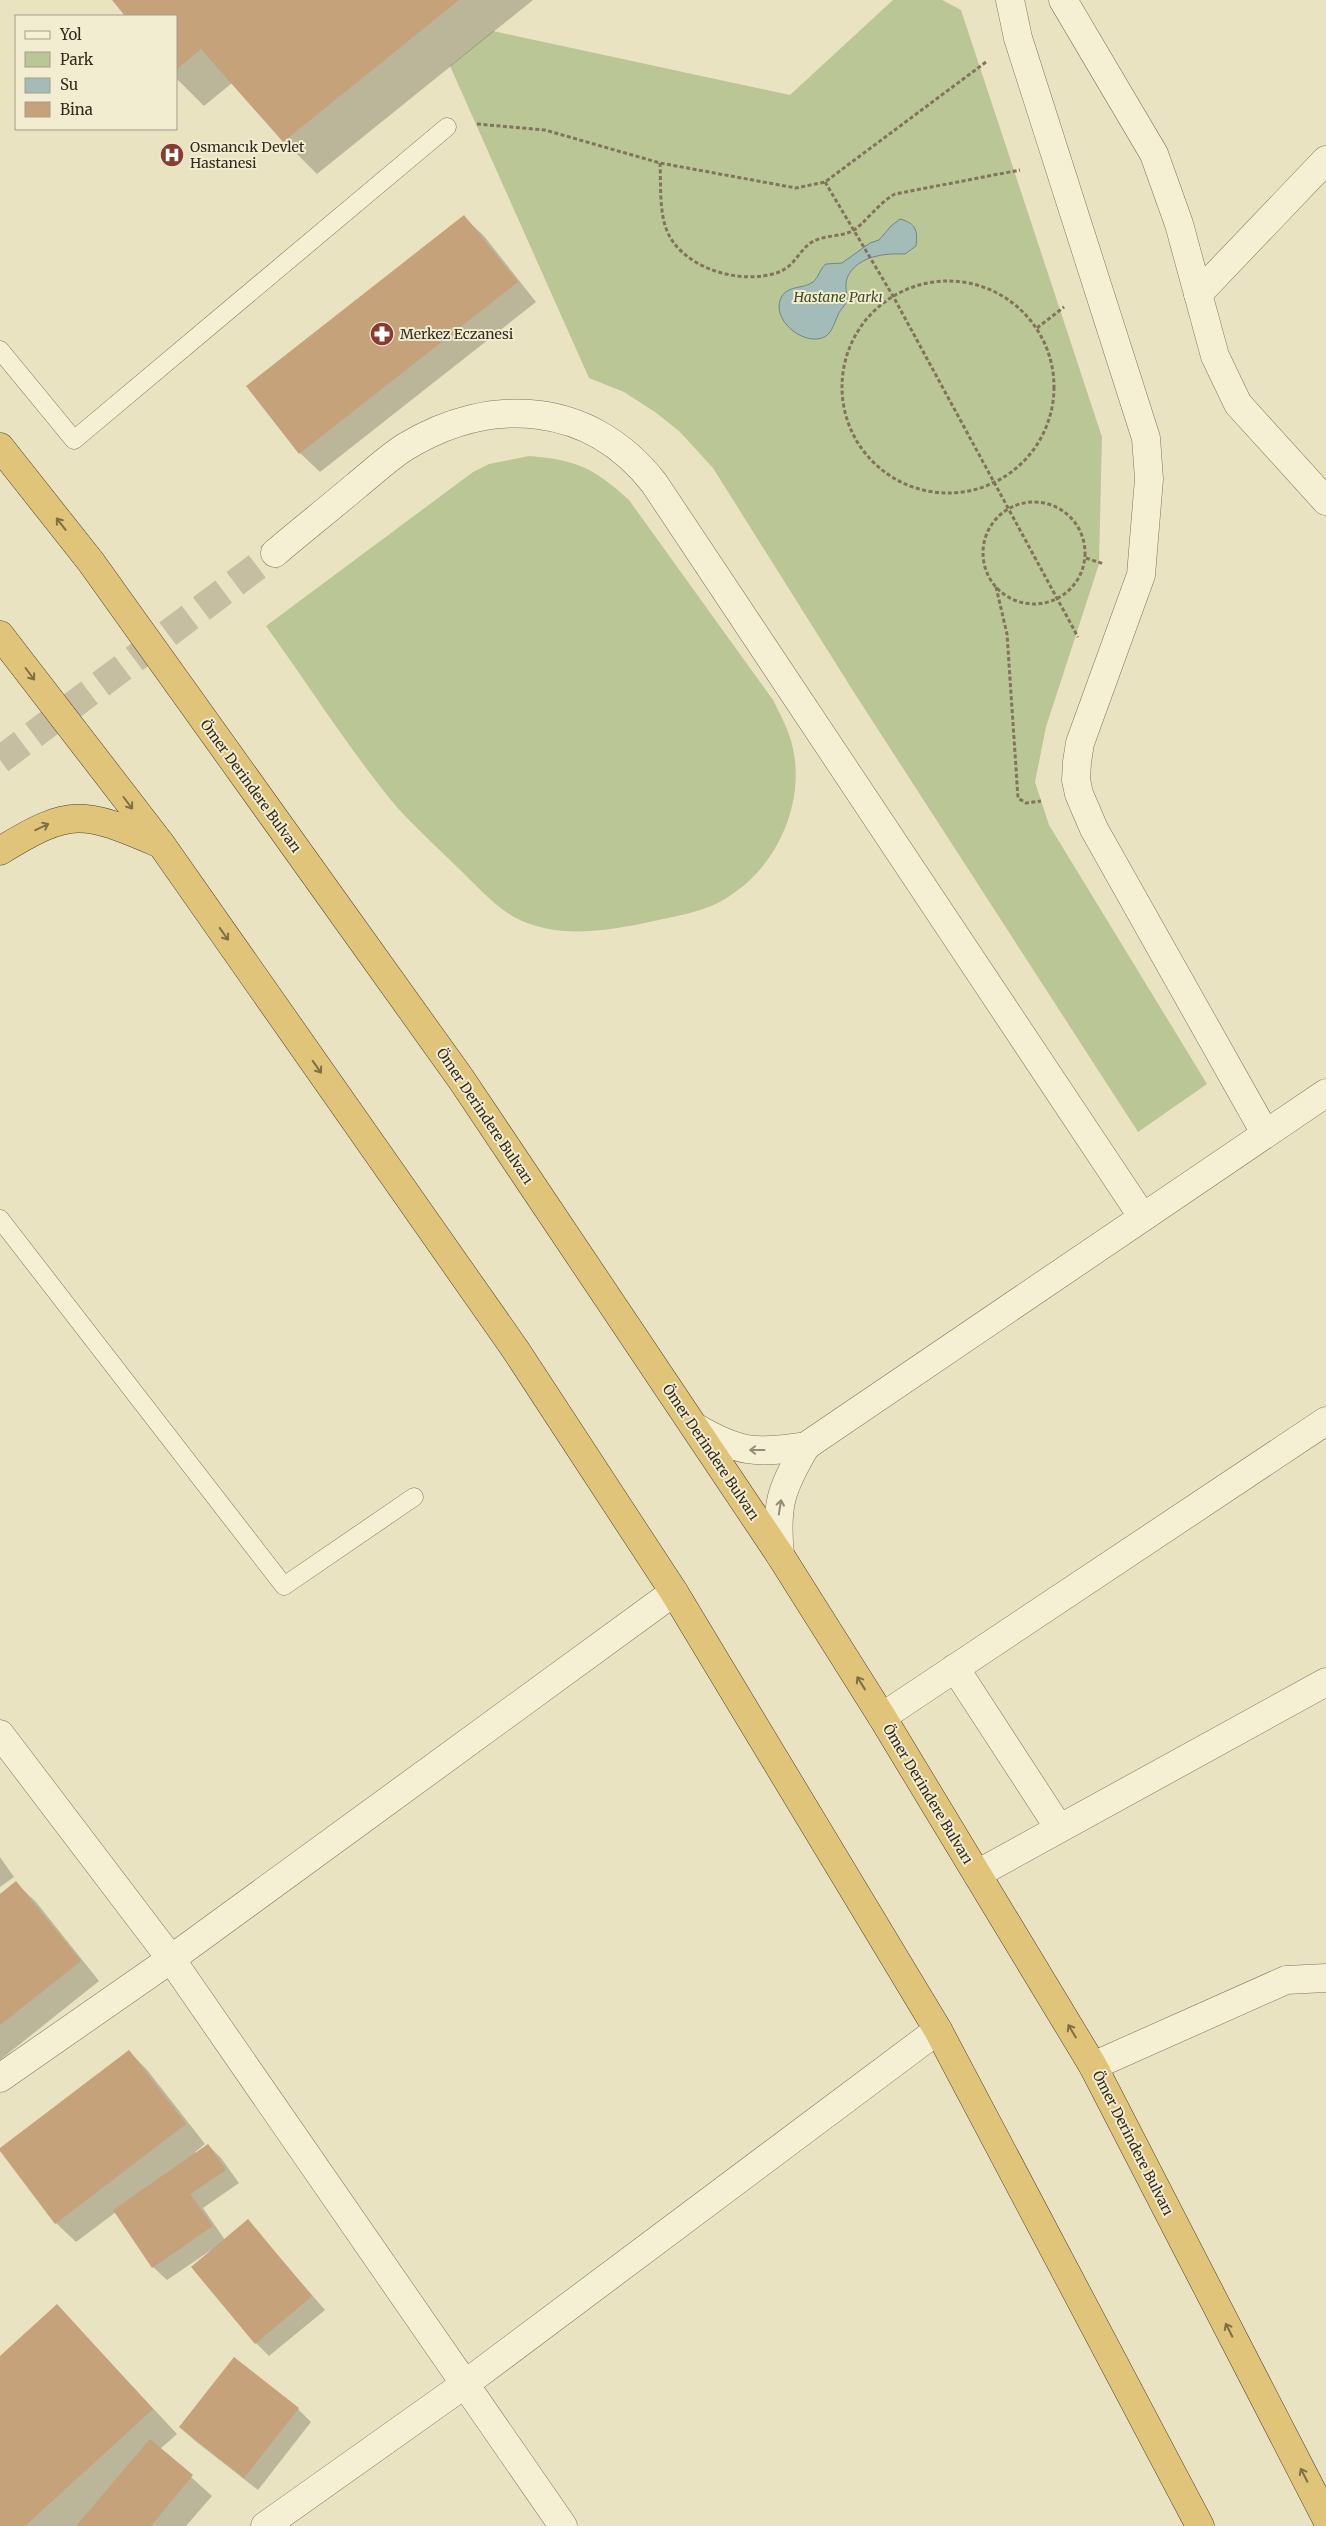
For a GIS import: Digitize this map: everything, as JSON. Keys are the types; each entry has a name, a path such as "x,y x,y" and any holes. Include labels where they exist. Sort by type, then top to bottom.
{"highway":[{"name":"Ömer Derindere Bulvarı","path":"0,447 97,570 461,1079 780,1555 882,1717 1093,2066 1326,2518"},
{"path":"0,635 160,844 516,1349 674,1592 938,2030 1200,2526"},
{"path":"0,851 46,825 63,818 107,822 160,844"}],"street":[{"path":"1010,0 1018,38 1147,446 1149,495 1141,575 1080,743 1076,780 1079,794 1094,829 1266,1133"},
{"path":"1063,0 1154,154 1179,224 1215,356 1238,404 1326,501"},
{"path":"1198,294 1326,160"},
{"path":"275,553 405,448 440,430 468,420 498,414 548,415 582,426 626,453 654,483 1142,1216"},
{"path":"780,1555 777,1524 781,1496 792,1470 806,1446 1142,1216 1326,1093"},
{"path":"882,1717 1326,1421"},
{"path":"694,1427 722,1443 749,1450 777,1450 806,1446"},
{"path":"0,2078 171,1959 674,1592"},
{"path":"955,1668 1058,1828"},
{"path":"977,1874 1058,1828 1322,1688"},
{"path":"0,1734 171,1959 563,2526"},
{"path":"1093,2066 1286,1980 1326,1978"},
{"path":"265,2526 465,2384 938,2030"}],"lane":[{"path":"0,350 74,440 447,126"},
{"path":"0,1219 284,1586 414,1497"}],"path":[{"path":"447,126 471,123 545,130 660,164 796,188 825,182 1018,38"},
{"path":"660,164 662,213 668,234 685,253 716,272 744,278 779,272 792,264 814,241 854,230 878,205 895,194 1058,163"},
{"path":"825,182 893,296 1102,681"},
{"path":"942,280 979,284 1011,301 1036,328 1052,360 1055,397 1045,432 1024,462 994,484 962,493 928,492 896,480 869,458 850,430 841,397 843,363 856,332 878,306 907,288 942,280"},
{"path":"1039,502 1054,506 1068,514 1078,526 1085,541 1086,558 1082,573 1073,586 1056,599 1044,603 1026,603 1010,598 996,586 986,571 983,554 986,536 994,521 1008,508 1023,503 1039,502"},
{"path":"996,586 1007,634 1018,798 1026,804 1079,794"}],"green space":[{"name":"Hastane Parkı","path":"893,0 942,0 961,10 1102,437 1099,564 1046,727 1035,782 1049,825 1207,1084 1138,1132 855,694 713,468 679,431 655,412 624,392 589,378 450,66 493,31 790,95"},
{"path":"529,456 573,463 595,473 629,500 773,700 786,726 793,747 796,774 790,814 783,834 773,852 747,883 731,895 710,906 687,914 640,924 592,931 560,931 529,924 514,917 484,894 390,799 342,735 266,626 473,472 489,464"}],"water":[{"path":"900,219 910,223 915,228 917,236 916,246 905,254 873,257 852,269 846,282 847,299 828,334 822,338 809,339 794,332 783,319 780,311 779,304 782,296 789,290 813,282 826,264 842,263 870,243 879,240"}],"building":[{"path":"112,0 459,0 283,142 201,49 178,68 178,15 124,15"},
{"name":"Merkez Eczanesi","path":"464,215 518,282 299,454 246,386"},
{"path":"16,1881 81,1961 0,2025 0,1894"},
{"path":"129,2050 186,2124 55,2224 0,2151 0,2148"},
{"path":"208,2144 226,2170 190,2194 213,2226 152,2268 113,2210"},
{"path":"248,2219 312,2296 255,2344 191,2267"},
{"path":"57,2304 153,2409 25,2526 0,2526 0,2356"},
{"path":"234,2357 299,2408 244,2478 179,2427"},
{"path":"150,2439 193,2475 151,2526 76,2526"}],"tunnel":[{"path":"0,760 275,553"}],"place":[{"name":"Osmancık Devlet Hastanesi","path":"172,155"},
{"name":"Merkez Eczanesi","path":"382,334"}]}
